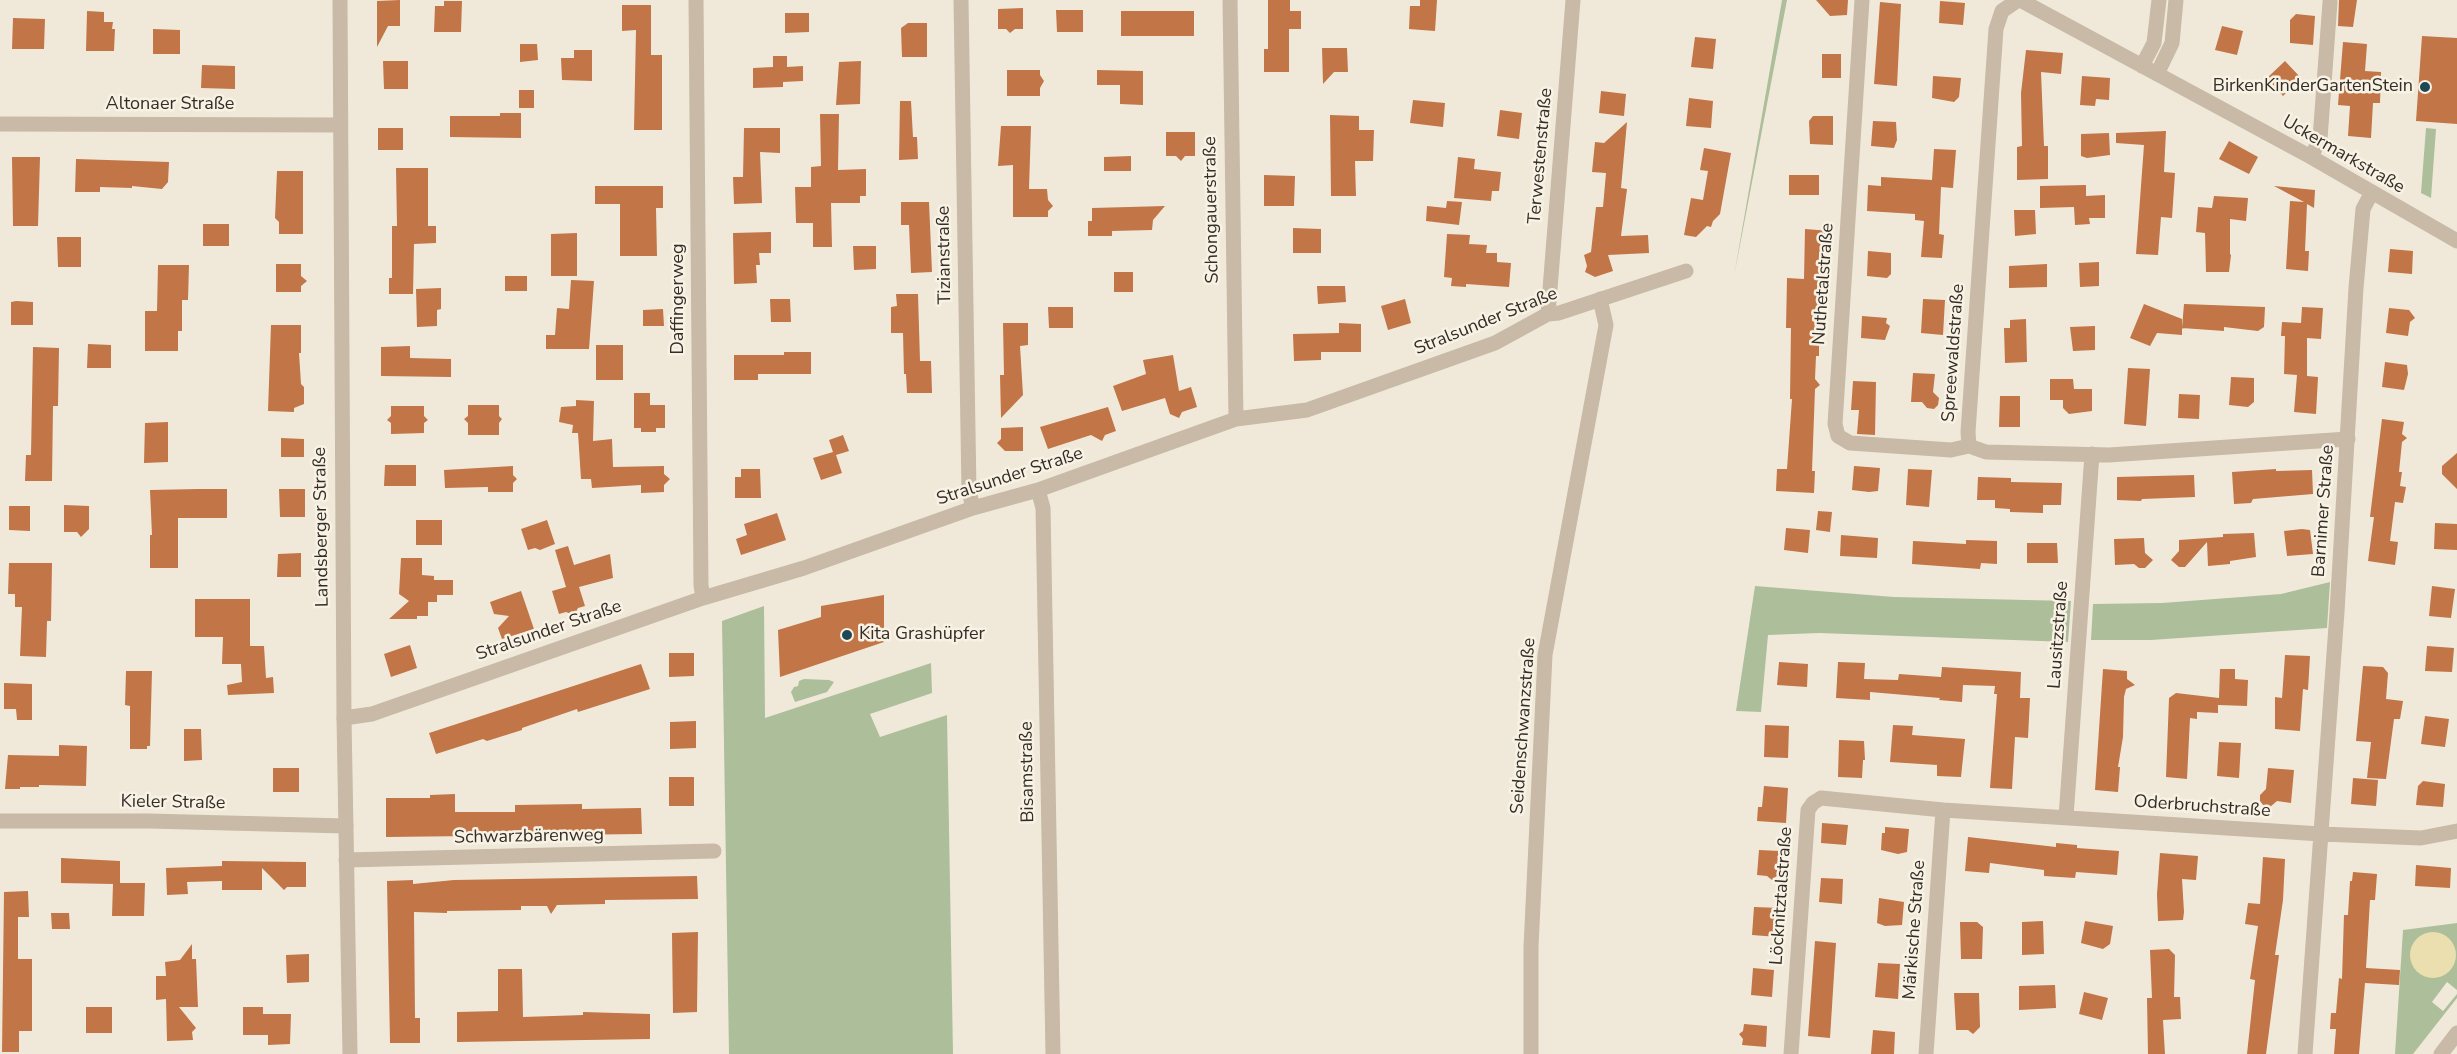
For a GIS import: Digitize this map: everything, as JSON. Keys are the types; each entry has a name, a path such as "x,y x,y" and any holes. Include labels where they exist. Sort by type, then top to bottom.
{"street":[{"name":"Landsberger Straße","path":"340,0 344,718 350,1054"},
{"name":"Daffingerweg","path":"696,0 700,585 704,598"},
{"name":"Tizianstraße","path":"961,0 969,491 973,508"},
{"name":"Schongauerstraße","path":"1230,0 1236,419"},
{"name":"Terwestenstraße","path":"1548,315 1574,0"},
{"name":"Nuthetalstraße","path":"1862,0 1835,424 1838,436 1850,444 1951,450 1969,446"},
{"name":"Spreewaldstraße","path":"2019,0 2002,12 1996,29 1969,446 1986,452 2092,454 2348,439"},
{"name":"Uckermarkstraße","path":"2019,0 2311,157 2457,242"},
{"path":"2142,66 2154,43 2159,0"},
{"path":"2157,74 2172,43 2176,0"},
{"path":"2311,157 2320,139 2330,2"},
{"name":"Altonaer Straße","path":"0,124 339,125"},
{"name":"Barnimer Straße","path":"2321,834 2363,209 2372,192"},
{"name":"Stralsunder Straße","path":"344,718 372,714 704,598 804,568 973,508 1038,490 1236,419 1307,410 1495,343 1548,315 1686,271"},
{"name":"Seidenschwanzstraße","path":"1531,1054 1531,947 1545,655 1606,325 1600,299"},
{"name":"Lausitzstraße","path":"2066,817 2092,454"},
{"name":"Bisamstraße","path":"1038,490 1043,508 1053,1054"},
{"name":"Löcknitztalstraße","path":"1791,1054 1808,810 1821,798 1943,810"},
{"name":"Oderbruchstraße","path":"1943,810 2321,834 2421,838 2457,831"},
{"name":"Märkische Straße","path":"1926,1054 1943,810"},
{"name":"Kieler Straße","path":"0,821 149,821 346,826"},
{"path":"2305,1054 2321,834"},
{"name":"Schwarzbärenweg","path":"346,860 714,851"},
{"path":"2441,1054 2457,1034"}],"green space":[{"path":"1782,0 1787,0 1734,276"},
{"path":"2426,128 2436,129 2431,198 2421,193"},
{"path":"2330,582 2327,628 2151,640 2091,640 2093,604 2162,603 2281,594"},
{"path":"1755,586 1894,597 2071,601 2068,642 1819,633 1768,635 1761,712 1736,711"},
{"path":"764,606 765,718 931,663 932,693 870,714 880,737 947,715 953,1054 729,1054 722,621"},
{"path":"804,679 834,682 827,692 795,702 791,692 794,687 798,686 799,681"},
{"path":"2457,923 2457,990 2447,982 2432,1002 2443,1011 2457,994 2457,998 2413,1054 2395,1054 2403,930"}],"sand":[{"path":"2433,932 2442,933 2449,939 2455,946 2455,964 2449,971 2442,977 2433,978 2424,977 2417,971 2411,964 2410,955 2411,946 2417,939 2424,933"}],"building":[{"path":"400,0 400,26 388,26 377,47 377,1"},
{"path":"1268,0 1290,0 1290,11 1301,11 1301,29 1289,29 1289,72 1264,72 1264,49 1268,49"},
{"path":"1420,0 1437,0 1435,31 1409,29 1410,6 1420,6"},
{"path":"1816,0 1848,0 1847,15 1830,16"},
{"path":"2339,0 2357,0 2353,27 2338,26"},
{"path":"444,1 462,1 461,32 434,32 435,6 444,6"},
{"path":"1940,1 1965,3 1963,25 1939,23"},
{"path":"1880,2 1901,4 1897,86 1874,84"},
{"path":"622,5 651,5 651,55 662,55 662,130 634,130 636,30 622,31"},
{"path":"1023,8 1023,29 1015,29 1010,33 1006,29 998,29 998,9"},
{"path":"1056,10 1083,10 1083,32 1057,32"},
{"path":"87,11 104,12 104,22 113,22 114,51 86,51"},
{"path":"1121,11 1194,11 1194,36 1121,36"},
{"path":"785,13 809,13 809,32 785,33"},
{"path":"2296,14 2315,16 2313,45 2290,43 2290,20"},
{"path":"13,18 45,19 44,49 12,49"},
{"path":"908,23 927,23 927,57 902,57 901,28"},
{"path":"2222,26 2243,31 2237,55 2215,50"},
{"path":"153,29 180,30 180,54 153,54"},
{"path":"2422,36 2457,38 2457,124 2416,121"},
{"path":"1695,37 1716,39 1713,69 1691,67"},
{"path":"2343,42 2367,44 2365,71 2381,72 2380,103 2373,103 2371,138 2348,136 2350,106 2338,105"},
{"path":"520,44 537,44 538,60 520,62"},
{"path":"1322,48 1347,48 1348,72 1334,72 1323,84"},
{"path":"574,50 592,50 592,81 562,80 561,58 574,58"},
{"path":"2026,50 2063,53 2061,74 2041,72 2044,146 2048,146 2048,179 2017,180 2017,147 2022,146 2021,93"},
{"path":"1822,54 1841,54 1841,78 1822,78"},
{"path":"773,56 787,56 787,67 803,66 803,81 783,82 783,87 753,88 753,68 773,67"},
{"path":"383,61 408,61 408,89 384,89"},
{"path":"861,61 860,104 836,105 839,62"},
{"path":"2285,61 2301,78 2283,96 2267,78"},
{"path":"202,65 235,66 235,89 201,88"},
{"path":"1007,70 1040,70 1044,81 1040,88 1040,96 1007,96"},
{"path":"1097,70 1143,71 1143,105 1120,104 1120,85 1097,85"},
{"path":"1933,76 1961,78 1959,97 1954,102 1932,98"},
{"path":"2082,76 2110,78 2109,100 2096,99 2095,106 2080,105"},
{"path":"519,90 534,90 534,108 519,108"},
{"path":"1601,91 1626,94 1624,116 1599,113"},
{"path":"1689,98 1713,101 1711,128 1686,126"},
{"path":"1413,100 1445,103 1443,127 1410,123"},
{"path":"900,101 911,101 913,137 917,137 918,159 899,160"},
{"path":"1500,110 1522,113 1519,139 1497,136"},
{"path":"500,113 521,113 521,138 450,137 450,116 500,116"},
{"path":"820,114 839,114 838,170 866,169 866,196 860,196 860,203 831,203 832,247 813,247 813,223 796,223 795,187 811,187 811,167 821,166"},
{"path":"1330,115 1359,116 1359,130 1374,130 1373,161 1355,161 1356,196 1331,196"},
{"path":"1813,116 1833,116 1833,145 1810,144 1809,121"},
{"path":"1873,121 1896,122 1897,140 1894,148 1871,146"},
{"path":"1627,122 1621,188 1627,189 1621,236 1648,235 1649,253 1608,255 1613,271 1595,277 1585,272 1587,266 1584,255 1591,252 1596,207 1603,207 1606,173 1592,172 1595,142 1604,143"},
{"path":"1001,126 1031,126 1029,189 1047,189 1048,200 1053,206 1048,211 1048,217 1013,217 1013,165 998,166"},
{"path":"378,128 403,128 403,150 378,150"},
{"path":"744,128 780,128 780,153 760,152 762,203 734,204 733,177 743,177"},
{"path":"2166,131 2164,172 2175,173 2172,218 2161,217 2158,255 2136,254 2144,145 2116,143 2116,133"},
{"path":"1166,132 1195,132 1195,156 1185,156 1181,161 1176,156 1166,156"},
{"path":"2109,133 2110,155 2087,158 2081,156 2081,134"},
{"path":"2229,141 2258,157 2249,174 2219,159"},
{"path":"1704,148 1731,153 1720,214 1711,227 1707,226 1696,237 1684,235 1691,198 1703,200 1708,171 1700,170"},
{"path":"1934,149 1956,150 1953,188 1941,187 1939,234 1944,235 1942,258 1921,257 1924,221 1915,220 1915,214 1867,211 1868,185 1881,186 1881,177 1932,180"},
{"path":"1131,156 1131,171 1104,171 1104,157"},
{"path":"12,157 40,157 38,226 13,226"},
{"path":"1458,157 1475,159 1474,169 1501,172 1499,191 1492,191 1491,201 1454,198"},
{"path":"76,159 169,162 168,182 162,189 132,186 132,188 100,187 100,192 75,192"},
{"path":"396,168 428,168 428,226 436,226 436,243 414,244 413,294 389,294 389,278 392,278 392,226 397,226"},
{"path":"277,171 303,171 303,234 279,234 279,222 275,218"},
{"path":"1264,175 1295,176 1294,206 1264,206"},
{"path":"1789,175 1819,175 1819,195 1789,195"},
{"path":"2086,185 2086,196 2105,195 2105,218 2089,218 2090,224 2075,225 2074,207 2040,208 2040,186"},
{"path":"595,186 663,186 663,208 656,208 657,256 620,256 620,204 595,204"},
{"path":"2274,186 2315,190 2314,208 2307,204 2305,251 2309,251 2308,271 2286,269 2290,201 2304,202"},
{"path":"2214,196 2248,198 2246,221 2230,219 2229,272 2206,272 2205,233 2196,232 2198,207 2212,208"},
{"path":"1447,201 1462,202 1459,225 1426,221 1427,206 1446,208"},
{"path":"901,202 929,202 932,272 911,273 909,225 901,225"},
{"path":"1165,206 1153,220 1152,230 1112,231 1112,236 1088,236 1088,221 1092,221 1092,208"},
{"path":"2014,210 2035,210 2036,234 2015,236"},
{"path":"203,224 229,224 229,246 203,246"},
{"path":"1293,228 1321,229 1321,253 1293,253"},
{"path":"1805,229 1831,231 1831,254 1819,254 1819,356 1816,356 1815,379 1820,385 1815,389 1812,471 1815,471 1814,493 1776,491 1777,469 1787,469 1792,399 1790,399 1791,328 1786,328 1787,278 1804,279"},
{"path":"771,232 771,253 759,253 760,265 756,265 757,283 734,284 733,233"},
{"path":"577,233 577,276 551,276 551,234"},
{"path":"1447,234 1470,235 1469,244 1487,245 1486,253 1497,253 1497,262 1511,263 1509,287 1466,284 1466,287 1451,286 1452,278 1444,277"},
{"path":"57,237 81,237 81,267 58,267"},
{"path":"853,246 876,246 876,269 854,270"},
{"path":"2390,249 2413,251 2412,274 2388,272"},
{"path":"1868,251 1891,253 1891,274 1887,278 1867,276"},
{"path":"2099,262 2099,286 2080,287 2079,263"},
{"path":"276,264 301,264 301,276 307,281 301,286 301,292 276,292"},
{"path":"2047,264 2047,287 2009,288 2009,266"},
{"path":"158,265 189,265 188,300 182,300 182,331 178,331 178,351 145,351 145,311 157,311"},
{"path":"1114,272 1133,272 1133,292 1114,292"},
{"path":"505,276 527,276 527,291 505,291"},
{"path":"571,280 594,281 589,349 546,349 546,335 555,335 557,308 569,309"},
{"path":"1317,286 1345,286 1346,302 1318,304"},
{"path":"441,288 441,309 437,310 437,326 417,327 416,289"},
{"path":"896,294 918,294 920,361 931,361 932,393 907,393 903,333 891,333 891,307 897,306"},
{"path":"770,299 790,299 791,322 771,322"},
{"path":"1405,299 1411,323 1388,330 1381,306"},
{"path":"1923,299 1945,300 1943,335 1921,333"},
{"path":"11,302 33,302 33,325 11,325"},
{"path":"2144,304 2182,319 2182,335 2157,333 2150,346 2130,338"},
{"path":"2184,304 2265,307 2264,327 2258,331 2224,327 2224,331 2182,328"},
{"path":"1048,307 1073,307 1073,328 1049,328"},
{"path":"2302,307 2323,308 2321,339 2307,338 2307,376 2318,377 2316,414 2294,412 2297,375 2284,374 2285,336 2281,336 2282,322 2301,323"},
{"path":"2389,308 2409,310 2415,318 2410,322 2408,336 2386,333"},
{"path":"663,309 664,326 643,326 643,310"},
{"path":"1862,316 1887,318 1886,323 1890,326 1885,340 1861,338"},
{"path":"2026,319 2027,362 2005,363 2004,328 2010,328 2010,320"},
{"path":"1003,323 1028,323 1028,345 1020,346 1023,395 1001,418 1000,375 1004,375"},
{"path":"1339,323 1361,324 1361,352 1321,352 1321,360 1294,361 1293,334 1339,333"},
{"path":"271,325 301,325 301,353 299,353 304,404 294,408 294,412 268,411"},
{"path":"2095,326 2095,350 2073,351 2070,327"},
{"path":"88,344 111,345 111,368 87,368"},
{"path":"596,345 623,345 623,380 596,380"},
{"path":"410,346 410,358 451,359 451,377 381,376 381,347"},
{"path":"33,347 59,348 58,406 53,406 52,481 25,481 26,455 31,455"},
{"path":"784,352 811,352 811,374 758,374 758,380 734,380 734,355 784,355"},
{"path":"1173,355 1179,391 1191,387 1197,407 1182,412 1179,418 1170,414 1165,398 1122,411 1113,386 1146,374 1143,360"},
{"path":"2385,362 2407,365 2408,374 2404,390 2382,387"},
{"path":"2128,368 2150,369 2146,426 2124,424"},
{"path":"1913,373 1935,374 1933,392 1939,398 1938,405 1934,409 1927,408 1922,402 1911,402"},
{"path":"2231,377 2254,378 2254,402 2248,407 2229,405"},
{"path":"2050,379 2073,379 2074,389 2092,389 2092,411 2069,414 2063,408 2063,400 2050,400"},
{"path":"1853,381 1876,382 1875,435 1857,434 1859,410 1851,410"},
{"path":"634,393 650,393 650,405 665,405 665,428 656,428 656,432 641,432 641,428 634,428"},
{"path":"2179,394 2200,395 2199,419 2178,418"},
{"path":"2000,396 2020,396 2020,427 1999,427"},
{"path":"576,400 594,401 593,441 612,439 613,467 664,466 664,474 670,479 664,485 664,492 641,493 641,485 592,488 591,479 581,479 578,433 572,433 573,425 559,422 561,407 576,406"},
{"path":"468,405 499,405 499,416 502,419 499,423 499,435 468,435 468,423 464,419 468,416"},
{"path":"391,406 424,406 424,416 428,420 424,423 424,433 391,434 391,423 387,420 391,416"},
{"path":"1108,407 1116,431 1105,435 1102,441 1091,435 1048,449 1040,427"},
{"path":"2382,419 2404,422 2402,434 2407,438 2402,442 2399,472 2402,472 2400,486 2406,487 2403,503 2395,502 2390,541 2398,542 2395,565 2368,561 2374,517 2370,517"},
{"path":"168,422 168,462 144,463 145,423"},
{"path":"1023,427 1023,451 1005,451 997,443 1001,439 1001,428"},
{"path":"843,435 849,451 836,455 842,473 821,480 813,458 833,452 829,440"},
{"path":"281,438 304,439 304,457 281,457"},
{"path":"2457,453 2457,489 2442,474 2442,466"},
{"path":"385,465 416,465 416,486 384,486"},
{"path":"513,466 513,475 517,479 513,483 513,492 488,492 488,487 445,488 444,470"},
{"path":"1854,466 1880,468 1878,491 1852,490"},
{"path":"741,469 760,469 761,498 735,498 735,477 741,477"},
{"path":"1908,469 1932,470 1929,507 1906,505"},
{"path":"2276,469 2276,471 2312,470 2313,494 2253,499 2251,503 2234,504 2232,472"},
{"path":"2194,475 2195,497 2142,499 2141,501 2117,500 2117,477"},
{"path":"1978,477 2011,478 2011,482 2062,483 2061,505 2043,505 2043,513 2010,512 2010,509 1995,508 1995,500 1977,500"},
{"path":"227,489 227,518 178,518 178,568 150,568 150,535 152,535 150,490"},
{"path":"279,489 305,489 305,517 280,517"},
{"path":"64,505 89,506 89,529 81,537 77,532 64,532"},
{"path":"9,506 30,506 30,531 9,530"},
{"path":"1818,511 1832,512 1830,532 1816,530"},
{"path":"777,513 786,540 741,555 736,539 747,535 744,524"},
{"path":"416,520 442,520 442,545 416,545"},
{"path":"547,520 555,544 540,550 535,548 528,550 521,529"},
{"path":"2435,523 2457,524 2457,550 2434,549"},
{"path":"1786,528 1810,530 1808,553 1784,550"},
{"path":"2310,530 2313,554 2287,556 2284,531"},
{"path":"2254,533 2256,557 2230,561 2230,564 2208,566 2207,542 2185,567 2179,567 2171,560 2179,551 2179,540 2223,537 2223,534"},
{"path":"1841,535 1878,538 1877,558 1840,556"},
{"path":"2144,538 2145,553 2153,560 2145,568 2139,568 2134,564 2115,565 2114,539"},
{"path":"1966,540 1997,541 1997,564 1981,563 1980,569 1912,564 1913,541 1966,544"},
{"path":"2027,543 2057,543 2058,563 2027,563"},
{"path":"568,546 574,565 610,554 613,578 579,587 585,606 578,608 574,615 566,612 559,614 552,591 566,587 555,550"},
{"path":"301,553 301,577 277,577 278,554"},
{"path":"401,558 422,558 422,575 434,576 434,580 453,580 453,595 437,595 437,602 428,602 428,616 417,616 417,619 389,619 409,601 399,594"},
{"path":"9,563 52,563 51,621 47,621 46,657 20,656 22,607 15,607 15,594 8,594"},
{"path":"2432,586 2455,589 2451,618 2429,616"},
{"path":"521,591 534,629 502,639 498,628 509,616 494,614 490,602"},
{"path":"884,595 884,642 780,677 778,630 821,617 821,606"},
{"path":"195,599 250,599 250,646 264,646 266,678 273,677 274,693 228,695 227,685 242,682 241,664 222,664 223,637 195,637"},
{"path":"410,645 417,668 391,677 384,654"},
{"path":"2427,646 2454,648 2452,672 2425,671"},
{"path":"669,653 694,653 694,676 669,677"},
{"path":"2285,655 2310,656 2308,690 2303,689 2300,731 2275,729 2275,697 2282,698"},
{"path":"1779,662 1808,664 1807,687 1777,685"},
{"path":"1838,662 1865,663 1864,679 1898,680 1899,674 1941,677 1942,667 2021,672 2020,698 2030,698 2028,738 2015,737 2012,789 1990,788 1997,694 1994,694 1995,686 1963,685 1962,702 1870,692 1870,700 1836,698"},
{"path":"641,664 650,689 578,712 577,709 487,741 483,739 436,754 429,733"},
{"path":"2363,666 2383,667 2388,673 2386,699 2403,701 2400,719 2394,719 2386,779 2367,778 2371,742 2356,741"},
{"path":"2103,669 2127,671 2127,679 2135,685 2126,689 2124,697 2118,792 2095,790"},
{"path":"2220,669 2235,669 2235,679 2248,680 2247,706 2218,705 2218,713 2197,712 2197,719 2190,718 2187,779 2166,777 2169,698 2176,693 2219,698"},
{"path":"126,671 152,671 150,746 147,746 147,749 130,749 130,706 125,705"},
{"path":"4,683 32,684 32,720 17,720 16,709 4,709"},
{"path":"2425,716 2449,719 2445,747 2421,744"},
{"path":"696,721 696,748 670,749 670,722"},
{"path":"1765,725 1789,726 1788,758 1764,757"},
{"path":"1893,725 1913,726 1912,735 1965,739 1961,777 1937,776 1937,765 1890,762"},
{"path":"184,729 201,729 202,760 184,761"},
{"path":"1839,740 1864,741 1865,760 1863,760 1862,778 1838,777"},
{"path":"2219,742 2241,743 2239,778 2217,776"},
{"path":"59,745 87,746 86,786 39,785 39,787 5,789 8,755 59,756"},
{"path":"273,768 299,768 299,792 273,792"},
{"path":"2268,768 2294,770 2291,803 2277,801 2270,807 2264,806 2260,801 2260,795 2266,789"},
{"path":"669,777 694,777 694,806 669,806"},
{"path":"2353,778 2378,780 2376,806 2351,804"},
{"path":"2423,781 2445,784 2443,807 2416,805 2418,786"},
{"path":"1764,786 1788,788 1786,823 1757,821 1758,807 1762,807"},
{"path":"455,794 455,812 515,812 515,805 582,804 582,809 641,808 642,834 386,837 386,798 430,798 430,795"},
{"path":"1822,823 1848,825 1846,845 1821,843"},
{"path":"1885,827 1909,829 1907,852 1898,854 1881,850 1882,833 1885,833"},
{"path":"1968,837 2056,847 2056,843 2077,845 2077,848 2119,851 2117,875 2076,872 2075,878 2044,876 2044,870 1990,863 1989,873 1965,871"},
{"path":"1759,850 1780,851 1779,874 1772,880 1767,876 1757,875"},
{"path":"2160,853 2198,856 2196,880 2182,879 2183,920 2158,921"},
{"path":"2263,857 2285,859 2283,900 2275,955 2279,955 2266,1054 2247,1054 2255,980 2250,979 2258,926 2245,924 2248,903 2260,904"},
{"path":"61,858 120,861 120,883 145,883 144,916 112,916 113,884 61,883"},
{"path":"222,861 306,862 306,887 287,887 284,890 262,868 262,890 222,890 222,881 187,882 188,894 167,895 166,868 222,866"},
{"path":"2416,865 2451,868 2450,888 2415,886"},
{"path":"2353,872 2377,874 2375,900 2370,900 2366,968 2400,970 2399,985 2365,983 2359,1054 2334,1054 2336,1029 2330,1029 2331,1013 2336,1013 2339,978 2342,979 2344,915 2348,915 2350,881 2352,881"},
{"path":"697,876 698,899 605,900 605,904 557,905 551,914 547,906 521,906 521,910 414,912 415,1018 420,1018 420,1043 390,1043 387,881 413,880 413,884 454,880"},
{"path":"1821,878 1843,879 1842,904 1819,902"},
{"path":"28,891 29,917 18,917 18,959 32,959 32,1031 19,1031 19,1052 2,1052 4,892"},
{"path":"1879,898 1904,902 1902,925 1885,926 1877,923"},
{"path":"1754,907 1780,908 1778,937 1752,935"},
{"path":"51,913 69,913 70,929 52,929"},
{"path":"2043,921 2044,954 2022,955 2022,922"},
{"path":"2085,921 2113,926 2110,944 2103,949 2081,943"},
{"path":"1960,922 1977,922 1983,927 1982,959 1961,959"},
{"path":"698,932 697,1012 673,1013 672,933"},
{"path":"1815,941 1836,943 1830,1038 1808,1036"},
{"path":"192,944 192,959 196,959 198,1007 179,1007 196,1028 192,1032 193,1040 167,1041 166,999 156,1000 156,976 166,976 165,962 180,960"},
{"path":"2169,949 2175,955 2174,997 2180,997 2181,1019 2163,1020 2165,1054 2148,1054 2147,998 2152,998 2150,950"},
{"path":"309,954 309,982 287,983 286,955"},
{"path":"1878,963 1900,964 1898,999 1875,997"},
{"path":"1753,968 1774,970 1772,997 1751,995"},
{"path":"498,969 522,969 523,1017 583,1015 583,1012 650,1014 650,1039 457,1042 457,1012 498,1011"},
{"path":"2055,985 2056,1008 2019,1010 2019,986"},
{"path":"2084,992 2108,998 2102,1020 2079,1014"},
{"path":"1954,993 1979,993 1980,1027 1973,1034 1968,1030 1956,1030"},
{"path":"86,1007 112,1007 112,1033 86,1033"},
{"path":"243,1007 263,1007 263,1014 291,1014 290,1044 268,1045 268,1035 243,1035"},
{"path":"1744,1024 1767,1026 1766,1047 1742,1045 1743,1039 1739,1034 1743,1031"},
{"path":"1873,1030 1895,1032 1894,1054 1871,1054"}],"place":[{"name":"BirkenKinderGartenStein","path":"2425,87"},
{"name":"Kita Grashüpfer","path":"847,635"}]}
